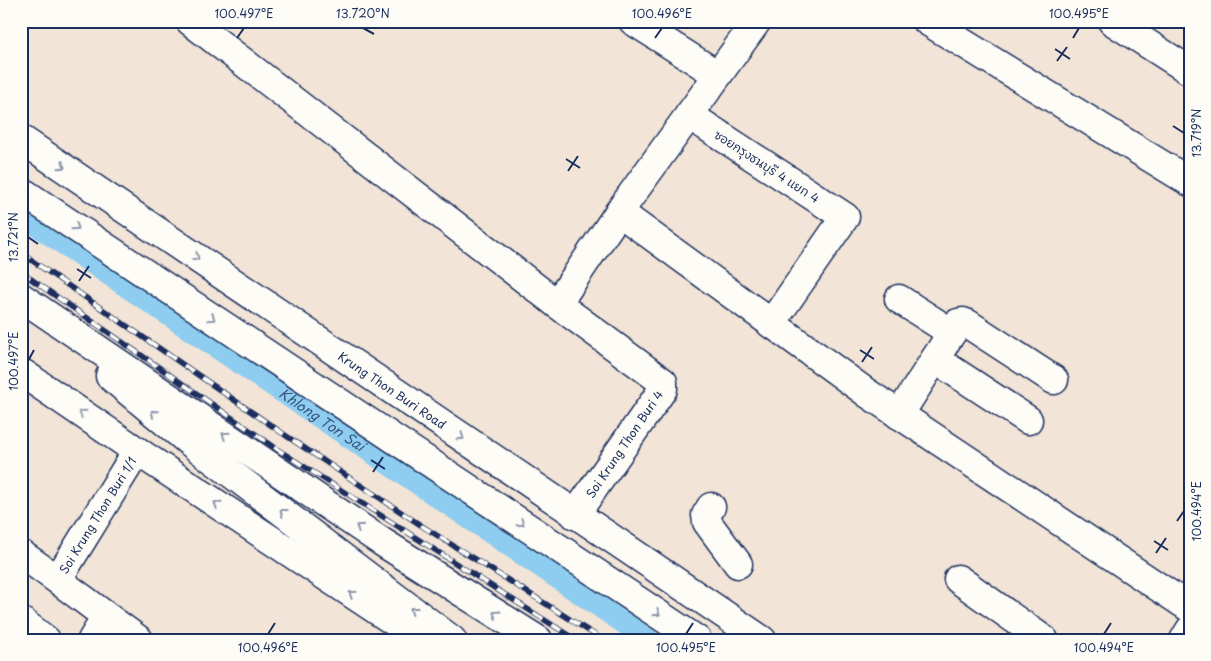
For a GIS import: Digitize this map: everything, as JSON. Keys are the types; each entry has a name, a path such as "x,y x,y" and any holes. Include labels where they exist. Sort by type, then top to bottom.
{"main road":[{"path":"190,21 557,304 619,212 757,21"},
{"path":"633,21 718,75"},
{"path":"928,21 1190,182"},
{"path":"1112,21 1190,71"},
{"name":"ซอยกรุงธนบุรี 4 แยก 4","path":"689,115 845,217 772,324"},
{"name":"Krung Thon Buri Road","path":"21,139 762,640"},
{"path":"21,191 697,640"},
{"path":"619,212 899,415 1190,608"},
{"path":"23,298 117,382 187,440 452,640"},
{"path":"23,298 382,542 538,640"},
{"path":"899,299 952,333"},
{"name":"Soi Krung Thon Buri 4","path":"557,304 660,379 664,385 575,515"},
{"path":"899,415 958,323 968,324 1054,380"},
{"path":"934,359 1028,420"},
{"path":"21,372 422,640"},
{"path":"320,390 441,455 752,640"},
{"name":"Soi Krung Thon Buri 1/1","path":"58,579 137,451"},
{"path":"711,507 706,514 707,522 738,564"},
{"path":"21,554 58,579 99,628 139,640"},
{"path":"958,580 1044,640"},
{"path":"21,621 46,640"},
{"path":"1184,640 1190,630"}],"waterway":[{"name":"Khlong Ton Sai","path":"21,215 649,640"}],"railway":[{"path":"21,253 288,437 419,524 603,640"},
{"path":"21,272 280,451 576,640"}]}
